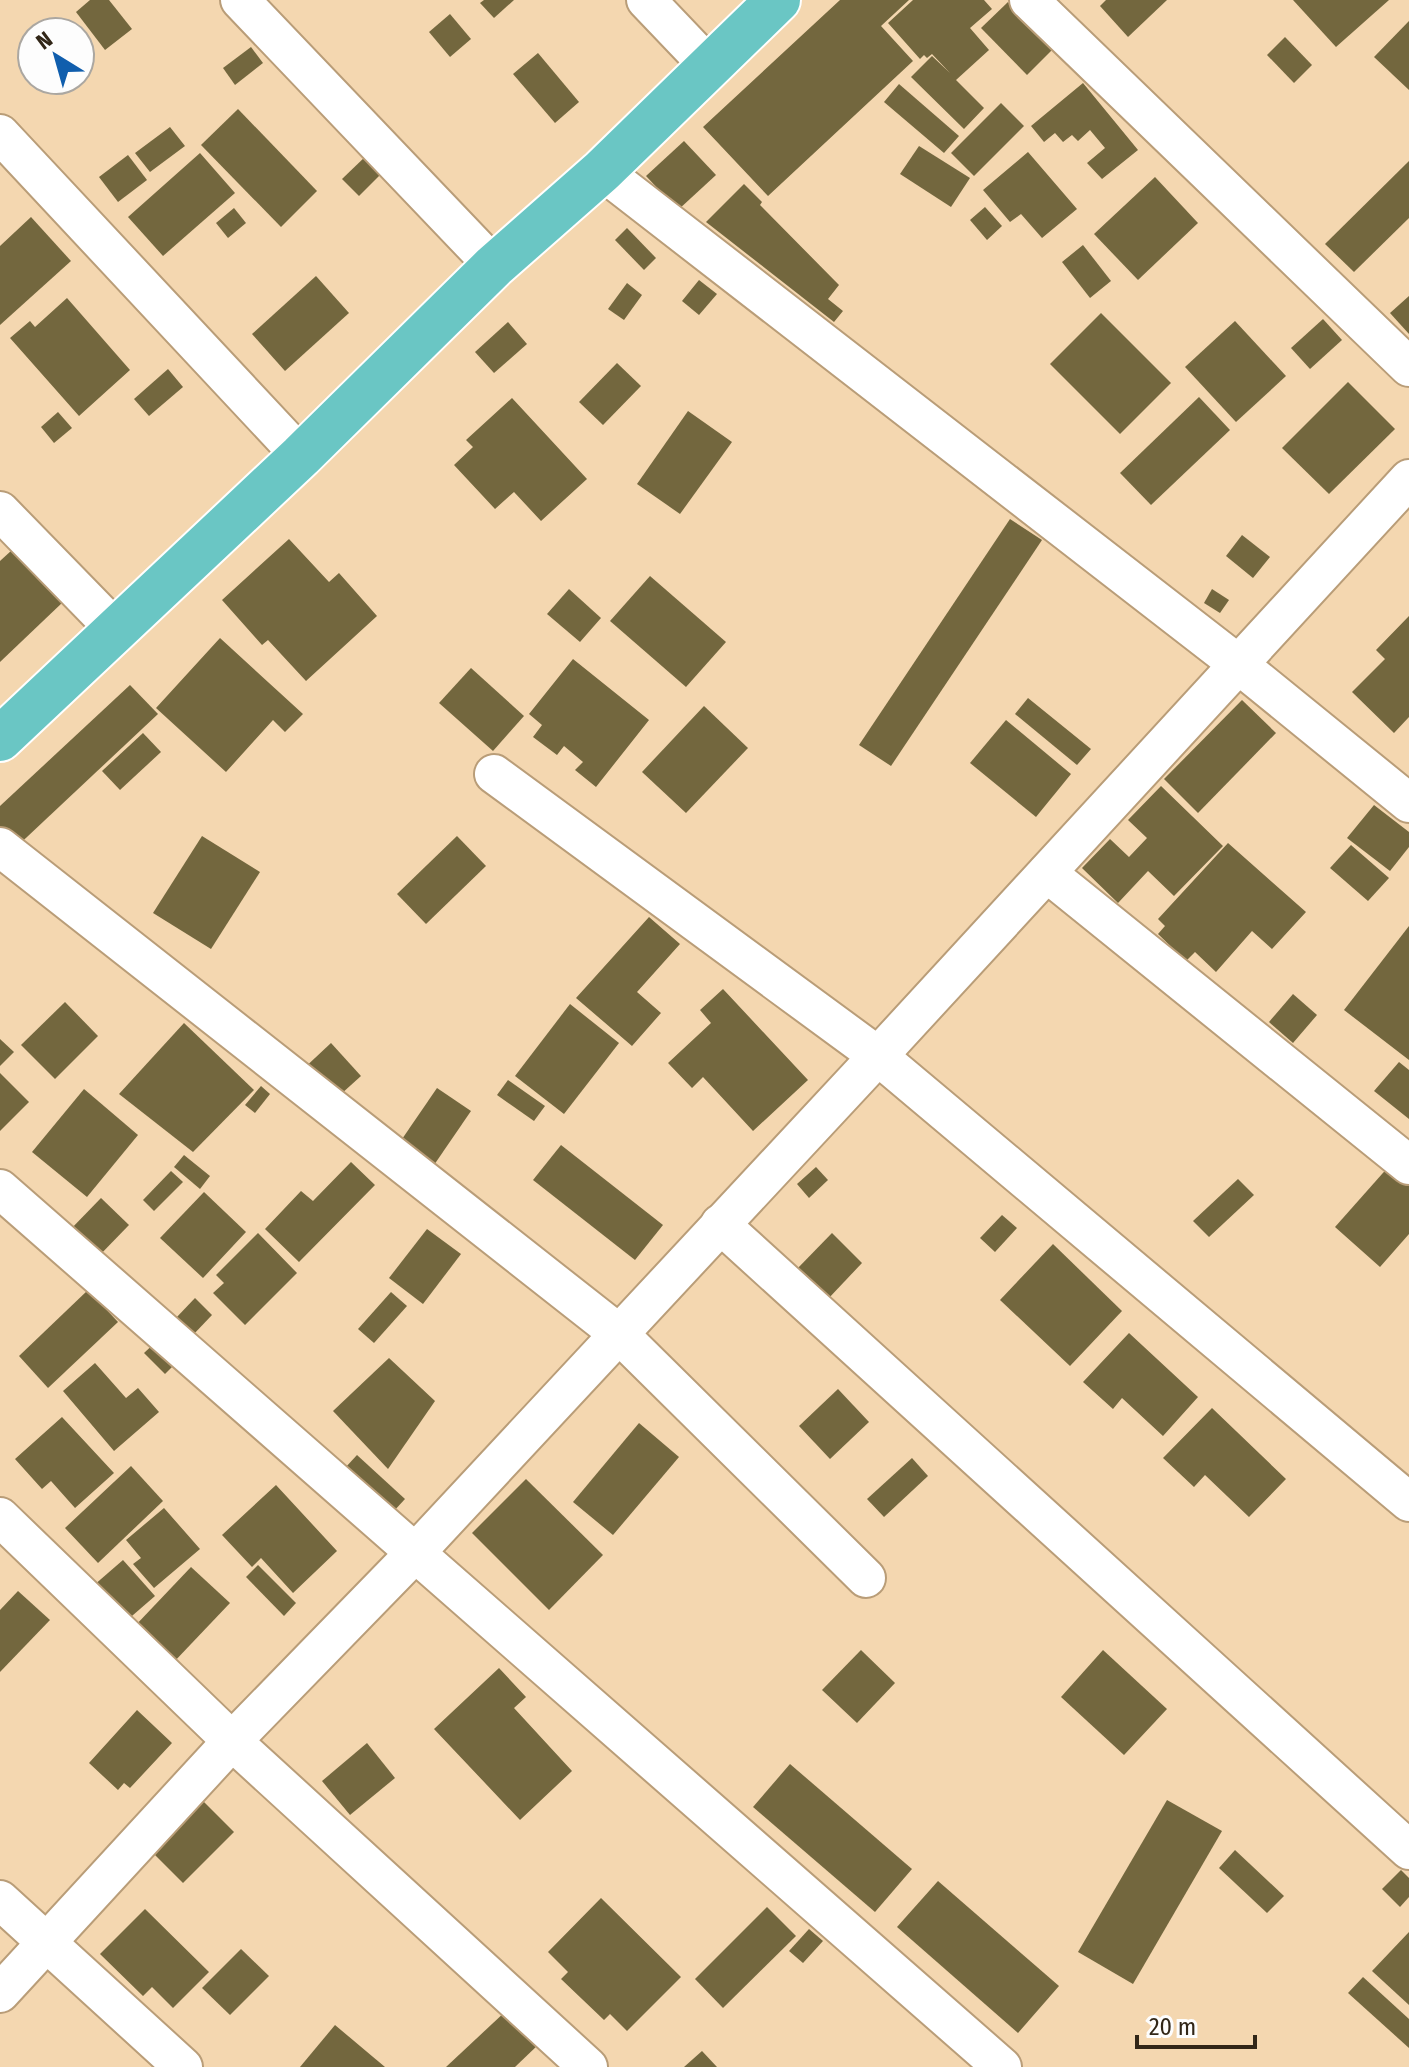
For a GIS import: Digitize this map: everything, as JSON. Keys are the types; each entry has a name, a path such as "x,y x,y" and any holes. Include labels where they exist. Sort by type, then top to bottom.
{"highway":[{"path":"0,739 114,628 301,456 494,266 602,171 778,0"}],"street":[{"path":"240,0 494,266"},
{"path":"646,0 709,66"},
{"path":"1029,0 1409,367"},
{"path":"0,134 301,456"},
{"path":"602,171 1238,664 1409,803"},
{"path":"0,1993 232,1741 416,1552 878,1056 1409,479"},
{"path":"0,511 114,628"},
{"path":"494,774 878,1056 1409,1502"},
{"path":"0,847 618,1333 866,1578"},
{"path":"1047,873 1409,1165"},
{"path":"0,1189 1002,2067"},
{"path":"720,1224 1409,1850"},
{"path":"0,1517 232,1741 588,2067"},
{"path":"0,1900 183,2067"}],"building":[{"path":"90,0 109,0 132,29 105,50 96,38 96,16 79,16 76,12"},
{"path":"484,0 514,0 494,18 480,3"},
{"path":"840,0 909,0 881,26 913,61 768,196 703,127"},
{"path":"913,0 984,0 992,9 970,28 989,50 956,80 984,108 964,129 911,77 932,56 950,73 932,54 920,59 888,23"},
{"path":"1106,0 1167,0 1128,37 1100,6"},
{"path":"1293,0 1389,0 1336,47"},
{"path":"1008,2 1054,48 1027,75 981,28"},
{"path":"450,14 471,39 450,57 429,32"},
{"path":"1409,21 1409,90 1374,57"},
{"path":"1285,37 1312,65 1294,83 1267,55"},
{"path":"251,47 263,63 235,85 223,68"},
{"path":"538,53 579,102 555,123 513,74"},
{"path":"1083,83 1138,150 1102,179 1087,163 1105,148 1090,130 1078,141 1072,135 1063,142 1055,133 1044,142 1031,126"},
{"path":"899,84 959,136 944,153 884,102"},
{"path":"1001,103 1024,126 974,176 951,153"},
{"path":"238,109 317,191 281,227 201,145"},
{"path":"170,127 185,146 150,172 135,153"},
{"path":"684,141 716,175 678,210 646,176"},
{"path":"919,146 970,178 951,207 900,174"},
{"path":"1028,152 1077,209 1042,238 1021,214 1010,222 983,190"},
{"path":"200,153 235,193 163,256 128,217"},
{"path":"368,154 384,171 359,196 342,179"},
{"path":"128,155 147,180 118,202 99,177"},
{"path":"1409,161 1409,218 1354,272 1325,244"},
{"path":"1155,177 1198,223 1138,280 1094,234"},
{"path":"744,184 762,202 760,205 839,285 828,299 843,311 834,322 706,222"},
{"path":"985,207 1002,226 987,240 970,220"},
{"path":"234,208 246,223 228,238 216,223"},
{"path":"31,217 71,261 0,325 0,246"},
{"path":"627,228 656,258 644,270 615,240"},
{"path":"1083,245 1111,281 1090,298 1062,262"},
{"path":"316,276 349,313 285,371 252,334"},
{"path":"699,280 717,294 699,315 682,301"},
{"path":"627,283 642,295 624,320 608,309"},
{"path":"1409,296 1409,334 1390,313"},
{"path":"67,298 130,370 79,416 10,338 30,321 35,327"},
{"path":"1101,313 1171,383 1120,434 1050,364"},
{"path":"1323,319 1342,340 1310,369 1291,348"},
{"path":"1235,321 1286,376 1236,422 1185,367"},
{"path":"508,322 527,344 494,373 475,352"},
{"path":"617,363 641,386 603,425 579,402"},
{"path":"168,369 183,387 149,416 134,399"},
{"path":"1348,382 1395,429 1329,494 1282,448"},
{"path":"1199,397 1230,430 1151,505 1120,473"},
{"path":"512,398 587,479 541,521 514,492 495,509 454,465 473,447 466,440"},
{"path":"688,411 732,442 680,514 637,484"},
{"path":"58,412 72,428 54,443 41,427"},
{"path":"1010,519 1042,540 891,766 859,745"},
{"path":"1242,535 1270,557 1253,578 1226,556"},
{"path":"289,539 329,582 339,573 377,616 306,681 268,640 262,645 222,600"},
{"path":"12,550 63,602 0,662 0,561"},
{"path":"650,576 726,642 686,687 610,621"},
{"path":"569,589 601,618 580,642 547,614"},
{"path":"1212,589 1229,600 1220,613 1204,603"},
{"path":"1409,616 1409,717 1394,733 1352,692 1385,659 1376,650"},
{"path":"220,638 303,714 285,732 273,720 226,772 156,708"},
{"path":"573,659 649,720 596,787 575,770 583,762 564,746 557,755 533,737 542,725 529,714"},
{"path":"471,668 524,716 493,751 439,703"},
{"path":"130,685 158,714 11,852 0,843 0,806"},
{"path":"1028,698 1091,749 1077,765 1015,714"},
{"path":"1242,700 1276,733 1198,813 1164,779"},
{"path":"704,706 748,748 686,813 642,772"},
{"path":"1006,720 1071,774 1036,817 970,763"},
{"path":"143,733 161,752 120,790 102,771"},
{"path":"1161,786 1223,846 1174,896 1148,871 1118,903 1082,868 1110,839 1129,857 1147,838 1128,820"},
{"path":"1374,805 1409,832 1409,847 1390,871 1347,838"},
{"path":"202,836 260,872 211,949 153,913"},
{"path":"457,836 486,866 426,924 397,894"},
{"path":"1228,843 1306,912 1272,949 1252,931 1216,972 1195,952 1186,961 1158,934 1165,926 1158,919"},
{"path":"1351,845 1389,878 1368,901 1330,868"},
{"path":"649,917 680,944 637,992 661,1013 632,1046 576,998"},
{"path":"1409,926 1409,1060 1344,1010"},
{"path":"723,989 808,1080 753,1131 703,1077 692,1088 668,1063 711,1023 700,1010"},
{"path":"1293,994 1317,1015 1293,1043 1269,1022"},
{"path":"65,1002 98,1036 55,1079 21,1045"},
{"path":"570,1004 619,1043 564,1114 515,1076"},
{"path":"184,1023 254,1090 193,1152 119,1094"},
{"path":"0,1039 14,1052 0,1066"},
{"path":"331,1043 361,1076 330,1104 300,1072"},
{"path":"1399,1062 1409,1070 1409,1119 1374,1091"},
{"path":"0,1073 29,1102 0,1131"},
{"path":"508,1080 545,1106 534,1121 497,1095"},
{"path":"261,1086 270,1094 255,1113 245,1105"},
{"path":"437,1088 471,1111 434,1165 400,1142"},
{"path":"84,1089 138,1135 87,1197 32,1152"},
{"path":"561,1145 663,1225 635,1260 533,1180"},
{"path":"184,1155 210,1176 200,1189 174,1167"},
{"path":"351,1162 375,1185 299,1262 265,1229 301,1191 313,1201"},
{"path":"1390,1165 1409,1182 1409,1234 1380,1267 1335,1227"},
{"path":"816,1167 828,1180 809,1198 797,1184"},
{"path":"171,1171 183,1182 154,1211 143,1200"},
{"path":"1238,1179 1254,1195 1209,1237 1193,1221"},
{"path":"204,1192 246,1232 203,1278 160,1238"},
{"path":"101,1198 129,1225 96,1259 68,1232"},
{"path":"1002,1215 1017,1228 995,1252 980,1238"},
{"path":"427,1229 461,1254 423,1304 389,1278"},
{"path":"258,1233 297,1273 245,1325 213,1293 224,1283 216,1275"},
{"path":"832,1233 862,1263 827,1300 796,1270"},
{"path":"1053,1244 1122,1311 1070,1366 1000,1300"},
{"path":"88,1290 118,1322 48,1388 19,1356"},
{"path":"391,1292 407,1306 374,1343 358,1329"},
{"path":"195,1298 212,1315 192,1336 175,1319"},
{"path":"1129,1333 1198,1397 1163,1436 1122,1398 1113,1409 1083,1382"},
{"path":"158,1340 178,1361 165,1374 144,1353"},
{"path":"389,1358 435,1401 388,1469 333,1411"},
{"path":"95,1363 126,1398 138,1388 159,1412 114,1451 63,1391"},
{"path":"838,1389 869,1422 830,1459 799,1426"},
{"path":"1212,1408 1286,1479 1249,1517 1205,1475 1194,1487 1163,1458"},
{"path":"62,1417 114,1473 75,1508 51,1481 42,1489 15,1459"},
{"path":"639,1423 679,1457 613,1535 573,1502"},
{"path":"357,1455 405,1499 393,1512 345,1468"},
{"path":"912,1458 928,1476 884,1517 867,1499"},
{"path":"131,1466 163,1501 98,1563 65,1528"},
{"path":"526,1479 603,1555 549,1610 472,1533"},
{"path":"276,1485 337,1551 293,1593 261,1558 252,1567 222,1535"},
{"path":"164,1508 200,1549 154,1588 133,1564 141,1558 126,1540"},
{"path":"123,1560 155,1596 125,1622 93,1586"},
{"path":"258,1565 296,1603 284,1616 246,1577"},
{"path":"191,1567 230,1603 172,1664 134,1627"},
{"path":"18,1591 50,1620 0,1672 0,1610"},
{"path":"861,1650 895,1683 857,1723 822,1690"},
{"path":"1103,1650 1167,1709 1124,1755 1061,1697"},
{"path":"499,1668 526,1697 514,1708 572,1771 520,1820 434,1729"},
{"path":"137,1710 172,1743 130,1788 124,1783 118,1790 89,1763"},
{"path":"367,1743 395,1778 350,1815 322,1781"},
{"path":"790,1764 912,1869 875,1912 753,1807"},
{"path":"1167,1800 1222,1831 1133,1984 1078,1952"},
{"path":"203,1801 234,1832 183,1883 152,1852"},
{"path":"1235,1850 1284,1896 1267,1913 1219,1868"},
{"path":"1401,1870 1409,1878 1409,1897 1400,1907 1382,1889"},
{"path":"938,1881 1059,1986 1018,2033 897,1927"},
{"path":"601,1898 681,1977 627,2031 610,2014 604,2020 561,1979 568,1972 548,1952"},
{"path":"767,1907 796,1936 723,2008 695,1979"},
{"path":"145,1909 209,1972 173,2008 152,1987 143,1996 100,1954"},
{"path":"809,1929 823,1941 803,1963 789,1951"},
{"path":"1409,1932 1409,2005 1372,1971"},
{"path":"241,1949 269,1976 230,2015 202,1988"},
{"path":"1363,1977 1409,2019 1409,2048 1348,1993"},
{"path":"507,2010 539,2044 515,2067 446,2067"},
{"path":"335,2025 385,2067 300,2067"},
{"path":"702,2051 717,2067 684,2067"}]}
